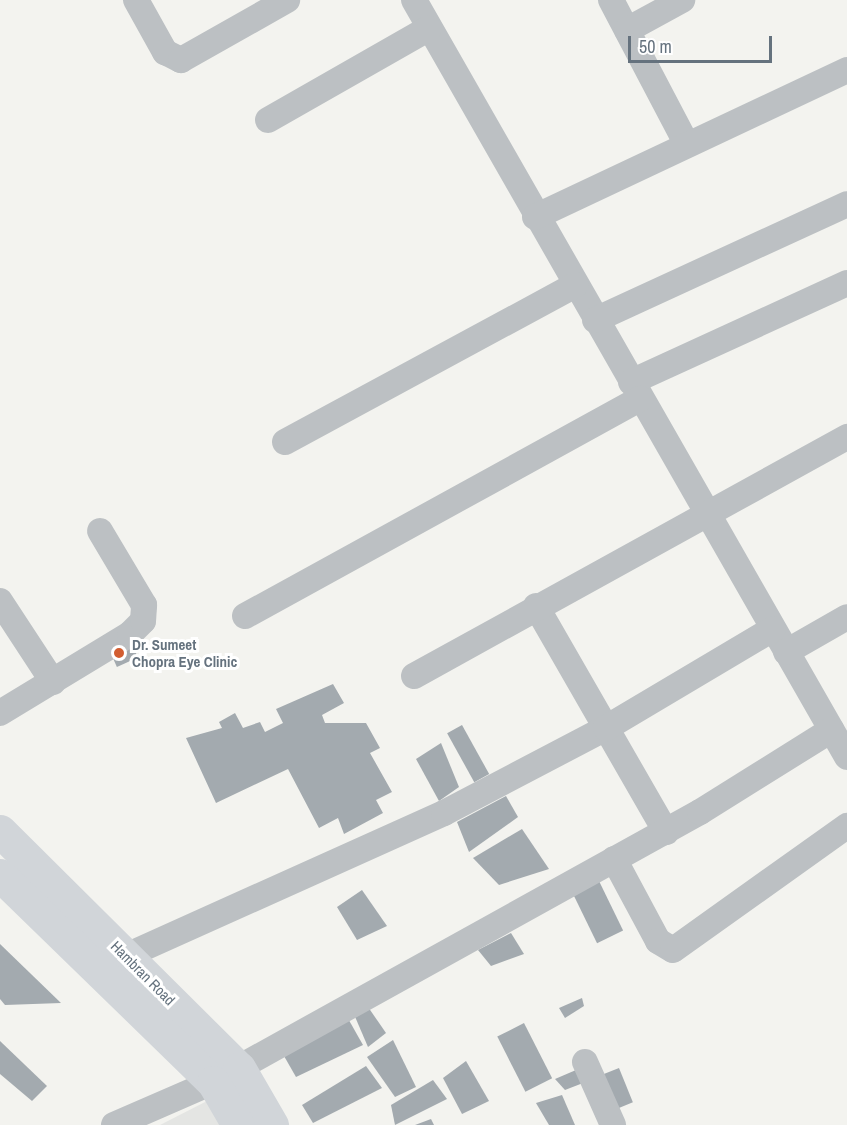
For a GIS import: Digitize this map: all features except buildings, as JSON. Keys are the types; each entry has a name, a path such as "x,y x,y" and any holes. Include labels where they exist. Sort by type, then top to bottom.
{"main road":[{"name":"Hambran Road","path":"0,831 126,956 226,1075 272,1125"},
{"name":"Hambran Road","path":"0,875 226,1075 238,1125"}],"street":[{"path":"135,0 165,52 181,60 287,0"},
{"path":"414,0 535,217 847,757"},
{"path":"611,0 686,143"},
{"path":"627,30 682,0"},
{"path":"268,120 429,28"},
{"path":"535,217 686,143 847,69"},
{"path":"595,320 847,204"},
{"path":"245,616 635,391 847,283"},
{"path":"285,442 575,285"},
{"path":"414,675 705,512 847,437"},
{"path":"0,713 53,682 143,621 144,605 100,531"},
{"path":"0,601 53,682"},
{"path":"536,606 666,832"},
{"path":"786,652 847,616"},
{"path":"126,956 444,813 606,728 772,629"},
{"path":"114,1125 226,1075 666,832 831,730"},
{"path":"614,859 658,941 673,950 847,826"},
{"path":"585,1062 613,1125"}],"shaded area":[{"path":"209,1100 224,1125 160,1125"}],"place":[{"name":"Dr. Sumeet Chopra Eye Clinic","path":"119,653"}]}
